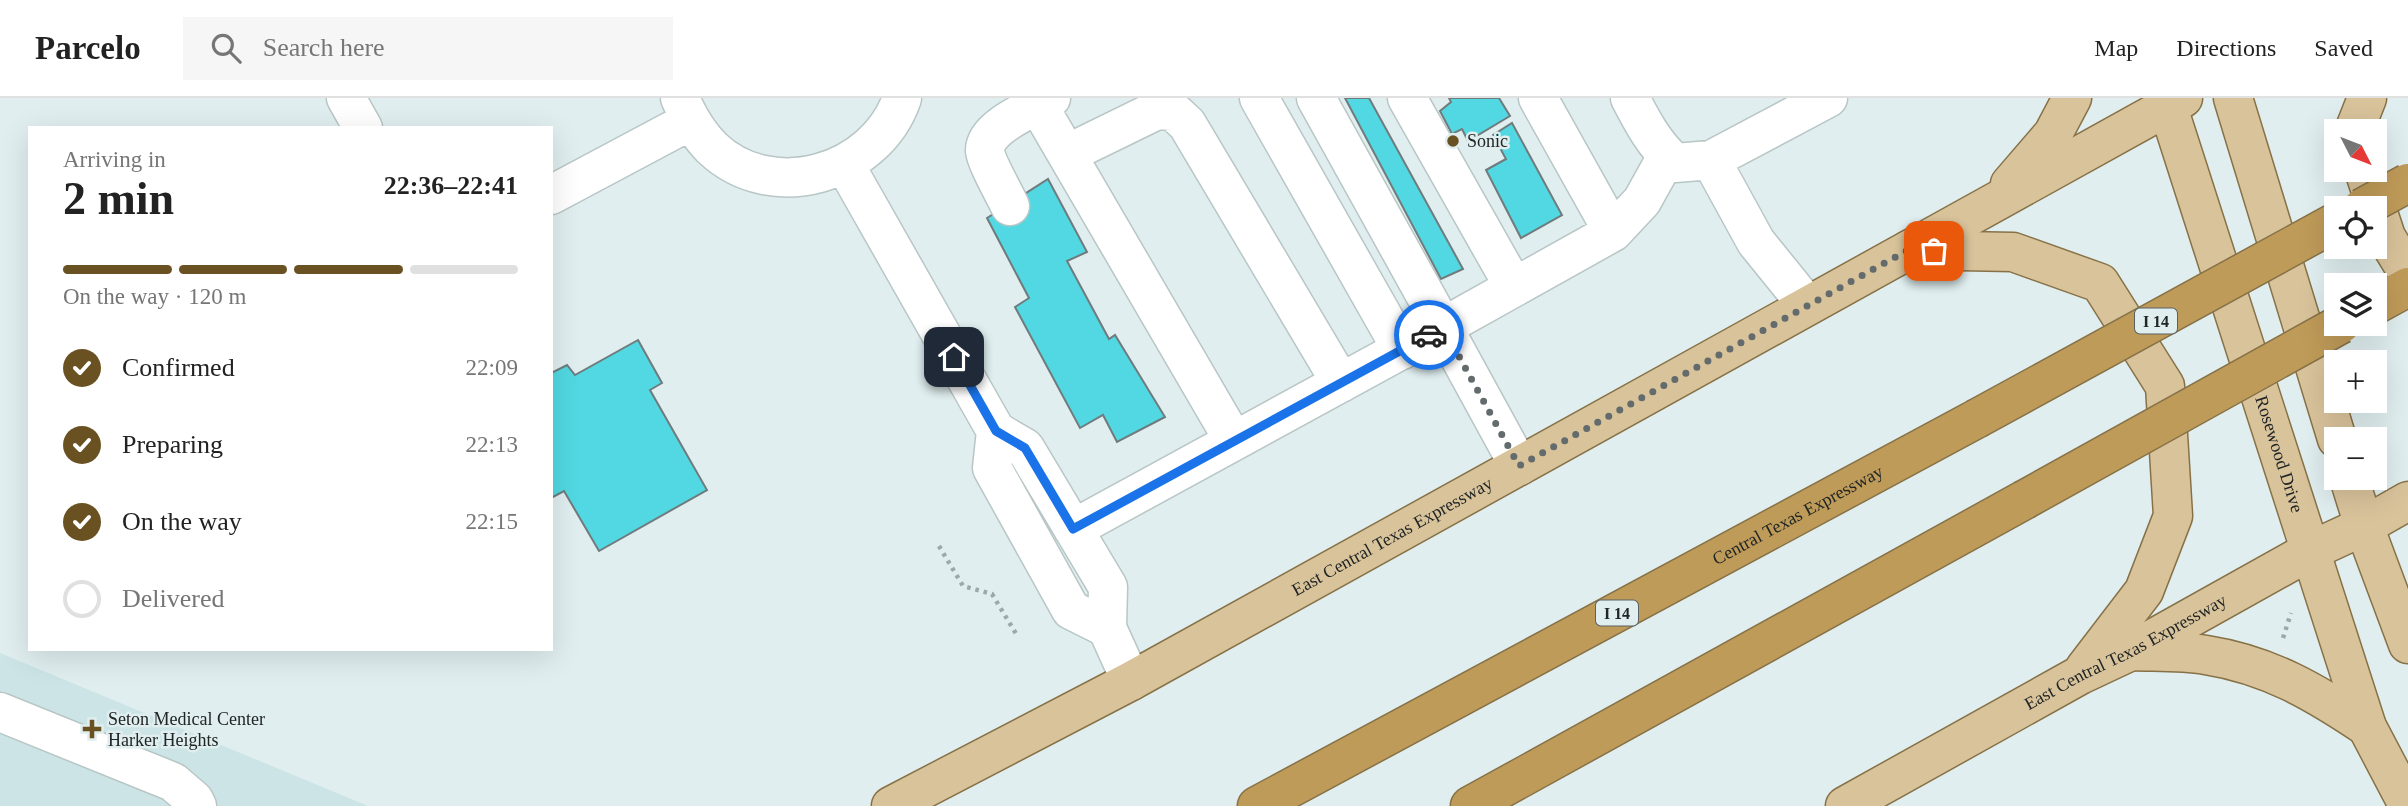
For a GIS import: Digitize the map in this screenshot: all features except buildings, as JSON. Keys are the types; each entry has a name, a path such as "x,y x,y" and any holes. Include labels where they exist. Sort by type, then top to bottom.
{"highway":[{"path":"2384,196 2408,183"},
{"name":"Central Texas Expressway","path":"1257,806 2324,229"},
{"path":"2387,298 2408,287"},
{"path":"1470,806 2324,333"},
{"path":"1501,806 1540,768"}],"main road":[{"path":"1993,203 2053,134 2072,98"},
{"path":"2233,98 2333,427"},
{"path":"2359,119 2367,98"},
{"name":"East Central Texas Expressway","path":"891,806 1130,681 2172,101"},
{"name":"Rosewood Drive","path":"2172,101 2367,727 2408,806"},
{"path":"2368,182 2386,237 2408,274"},
{"path":"1908,250 2013,252 2100,283 2165,386 2173,516 2144,591 2080,675"},
{"path":"2353,490 2408,644"},
{"name":"East Central Texas Expressway","path":"1845,806 2080,675 2131,650 2310,551 2364,526 2408,500"},
{"path":"2131,650 2204,655 2272,671 2319,695 2367,727"}],"lane":[{"path":"346,98 362,126"},
{"path":"553,194 685,110 713,149 742,168 776,177 811,176 845,165 875,144 896,114 902,98"},
{"path":"1259,98 1402,350"},
{"path":"1316,98 1519,466"},
{"path":"1407,98 1514,287"},
{"path":"1538,98 1613,232"},
{"path":"1630,98 1650,138 1675,163 1711,160 1828,98"},
{"path":"1010,206 985,153 987,141 1004,123 1045,102 1067,154 1234,441"},
{"path":"1067,154 1157,110 1173,111 1187,124 1341,383"},
{"path":"1073,529 1613,232 1642,201 1667,156"},
{"path":"1711,160 1756,242 1807,305"},
{"path":"845,165 996,431 1025,448 1108,587 1107,628 1130,681"},
{"path":"996,431 992,468 1071,610 1107,628"},
{"path":"0,712 173,782 194,800 197,806"}],"path":[{"path":"939,546 963,586 992,594 1018,637"},
{"path":"2281,645 2291,614 2286,604"}],"shaded area":[{"name":"Seton Medical Center Harker Heights","path":"0,653 368,806 0,806"}],"way so far":[{"path":"1429,335 1443,327 1519,466 1908,250 1934,251"}],"place":[{"name":"Sonic","path":"1453,141"},
{"name":"Seton Medical Center Harker Heights","path":"92,729"}],"route":[{"path":"954,357 996,431 1025,448 1073,529 1429,335"}]}
